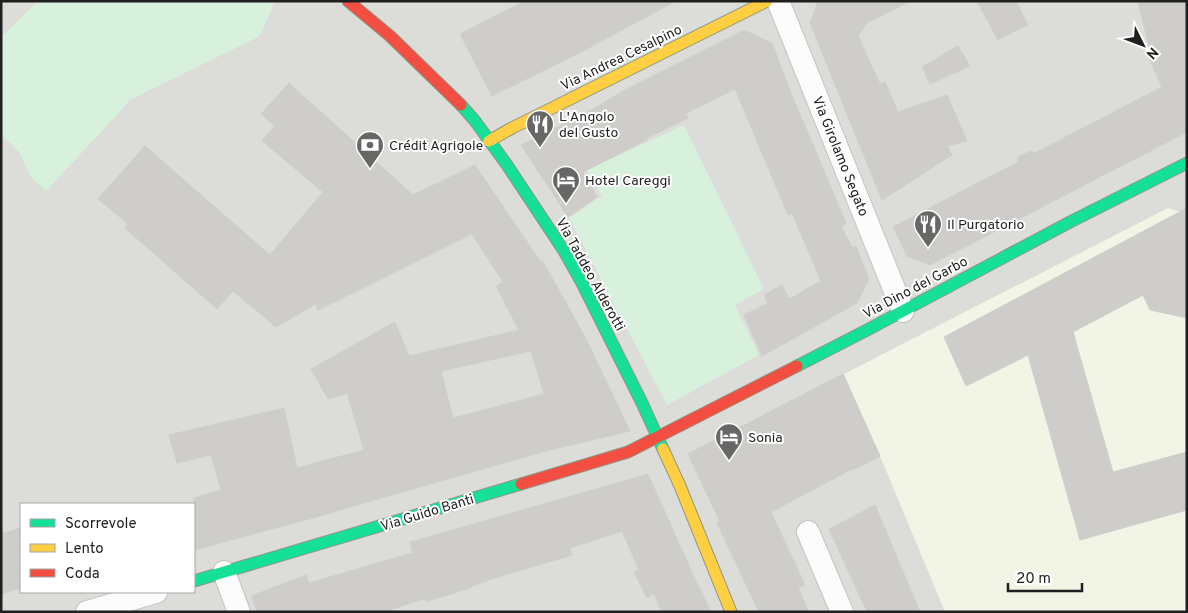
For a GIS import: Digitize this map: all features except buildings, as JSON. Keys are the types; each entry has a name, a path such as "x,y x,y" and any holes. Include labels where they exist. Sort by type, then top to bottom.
{"street":[{"name":"Via Taddeo Alderotti","path":"348,1 390,36 449,92 475,121 564,251 605,328 680,486 731,612"},
{"name":"Via Andrea Cesalpino","path":"489,141 768,1"},
{"name":"Via Girolamo Segato","path":"778,1 904,311"},
{"name":"Via Dino del Garbo","path":"657,438 904,311 1070,222 1187,163"},
{"name":"Via Guido Banti","path":"195,581 628,452 657,438"},
{"path":"808,532 842,612"},
{"path":"224,572 239,612"},
{"path":"87,612 153,593"}],"shaded area":[{"path":"1,1 1187,1 1187,612 1,612"},
{"path":"38,1 275,1 258,37 130,100 46,191 30,175 19,152 1,134 1,36"},
{"path":"684,125 764,289 735,305 759,355 667,405 569,218 602,196 587,170"},
{"path":"1168,208 1187,214 1187,612 945,612 844,374"}],"traffic: fast":[{"path":"461,105 507,165 564,251 582,283 663,449"},
{"path":"797,366 1070,222 1187,163"},
{"path":"195,581 521,484"}],"traffic: slow":[{"path":"489,141 767,1"},
{"path":"663,449 731,612"}],"traffic: jam":[{"path":"348,1 390,36 461,105"},
{"path":"521,484 628,452 797,366"}],"place":[{"name":"L'Angolo del Gusto","path":"540,148"},
{"name":"Crédit Agrigole","path":"370,169"},
{"name":"Hotel Careggi","path":"566,204"},
{"name":"Il Purgatorio","path":"928,248"},
{"name":"Sonia","path":"729,461"}]}
